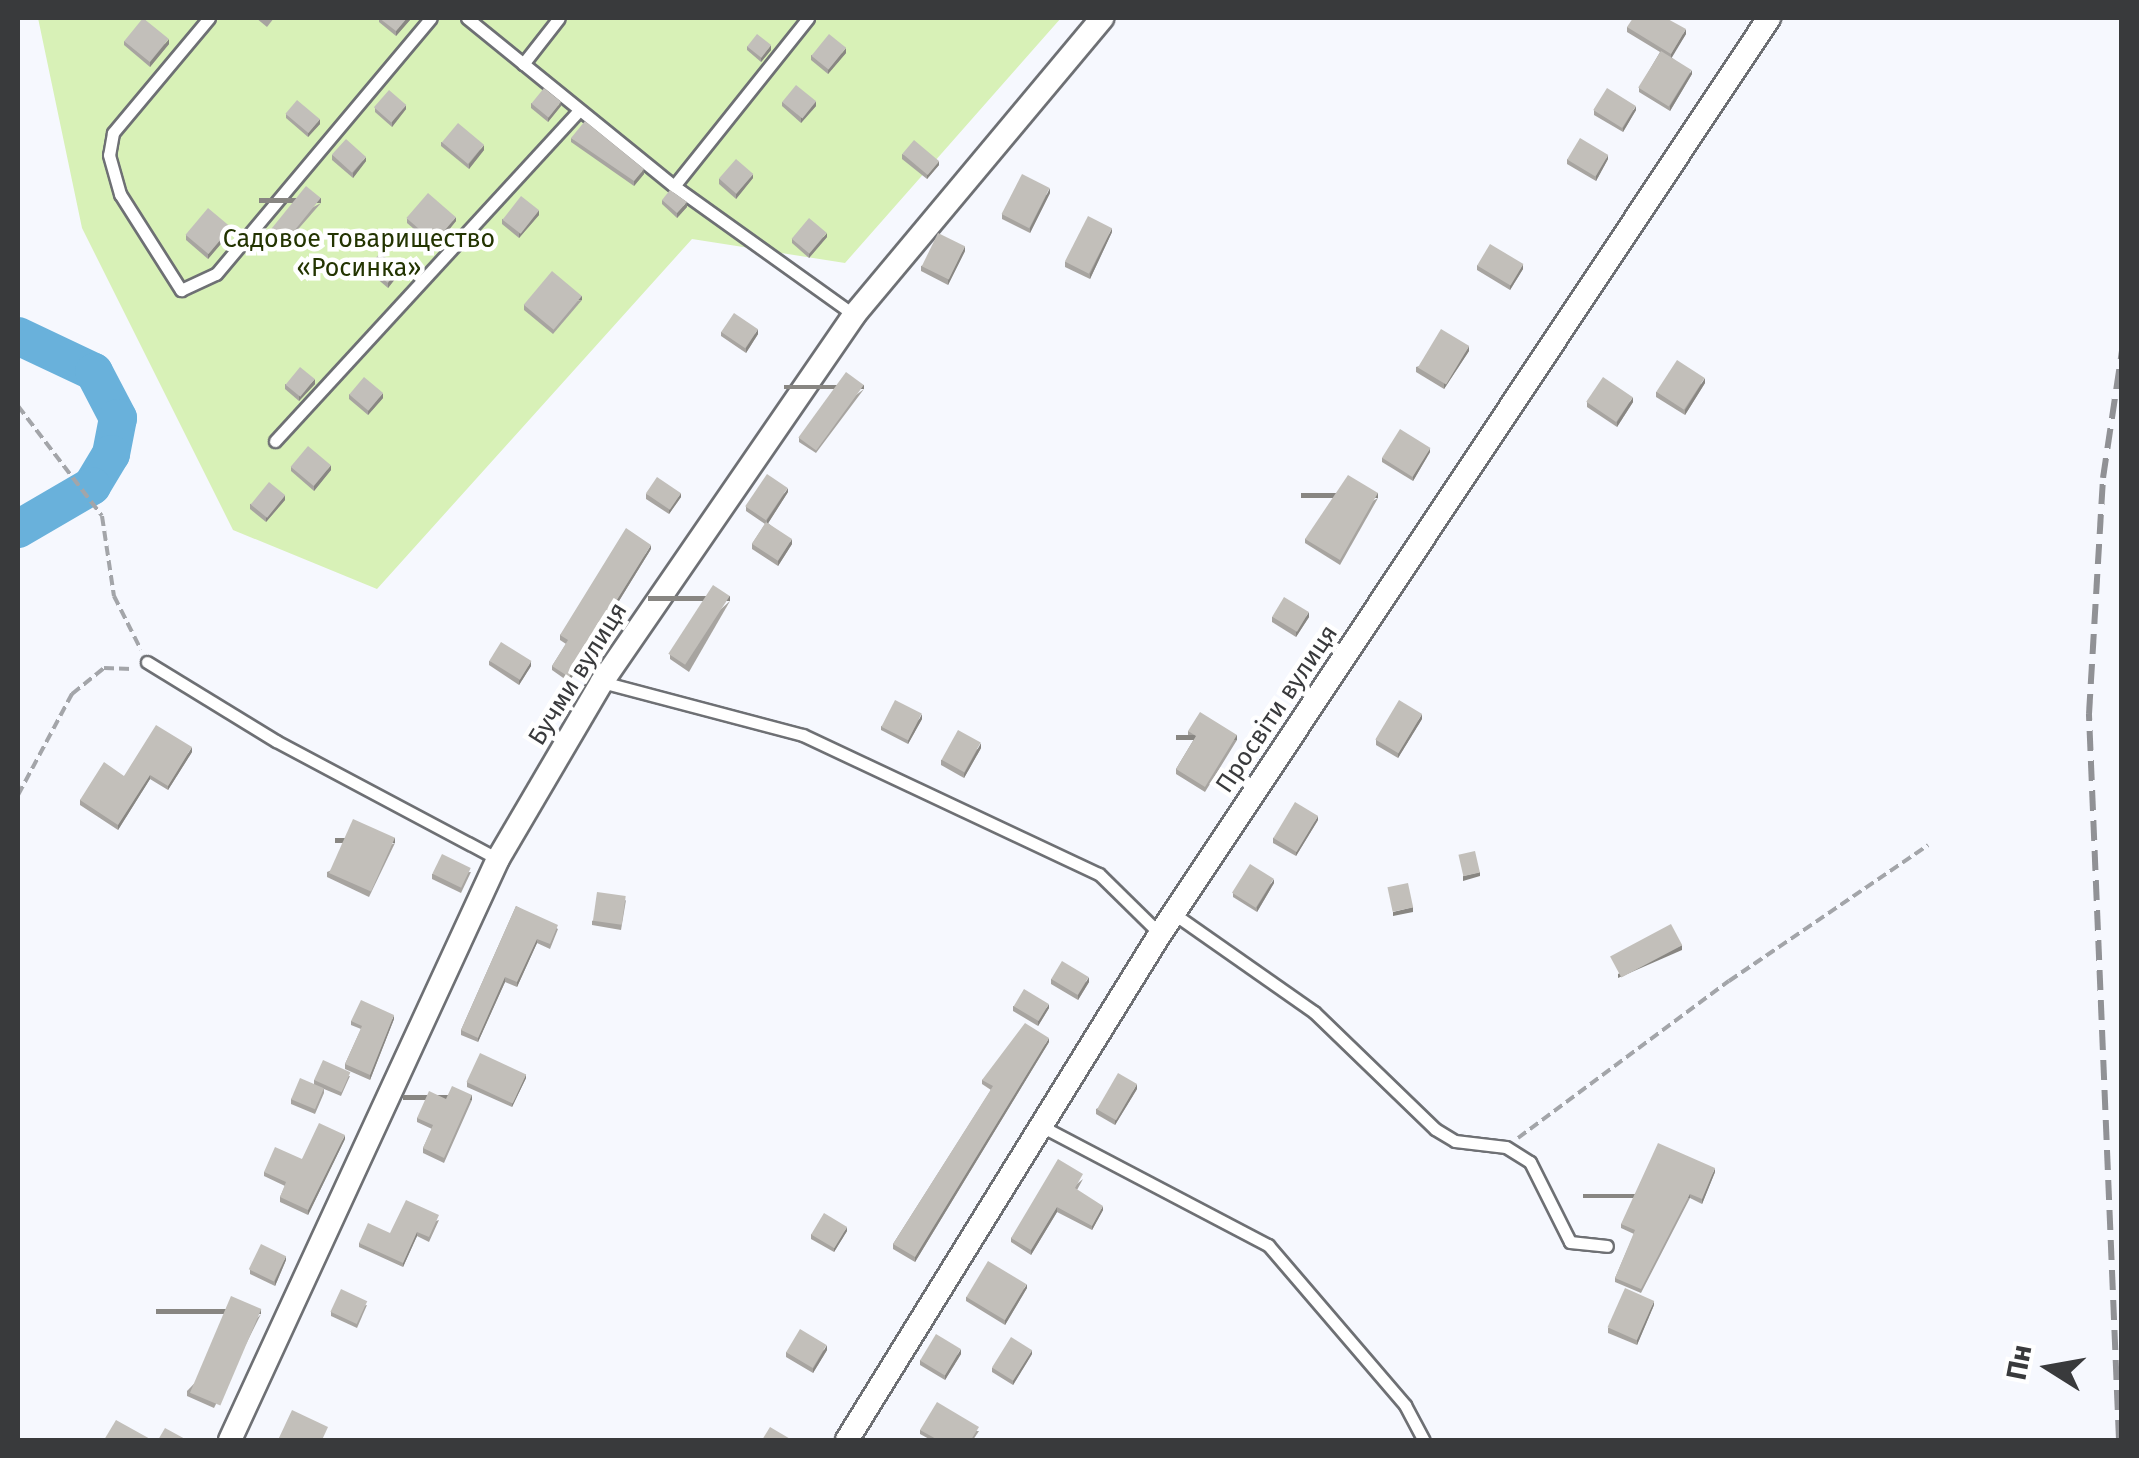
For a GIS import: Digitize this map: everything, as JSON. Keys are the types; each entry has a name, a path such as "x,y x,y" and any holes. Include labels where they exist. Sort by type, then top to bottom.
{"street":[{"name":"Бучми вулиця","path":"230,1440 498,859 602,682 854,315 1102,18"},
{"name":"Просвіти вулиця","path":"846,1440 1167,924 1769,18"}],"lane":[{"path":"209,18 113,133 109,155 120,194 181,290 216,274 431,18"},
{"path":"467,18 674,186 854,315"},
{"path":"523,64 559,18"},
{"path":"674,186 808,18"},
{"path":"275,441 580,110"},
{"path":"146,662 276,741 498,859"},
{"path":"602,682 803,735 1098,874 1167,924 1314,1012 1435,1129 1455,1141 1506,1146 1530,1162 1570,1242 1608,1246"},
{"path":"1039,1125 1268,1246 1405,1405 1424,1440"}],"path":[{"path":"18,406 96,507 114,596 146,662 128,672 104,668 84,680 18,796"},
{"path":"1506,1146 1729,980 1928,845"}],"green space":[{"name":"Садовое товарищество «Росинка»","path":"38,18 1061,18 845,263 692,239 377,589 233,530 82,228"}],"building":[{"path":"143,18 169,39 150,62 124,41"},
{"path":"379,18 407,18 396,31"},
{"path":"1633,18 1666,18 1686,29 1671,54 1627,27"},
{"path":"757,34 771,45 761,58 747,47"},
{"path":"829,34 846,48 828,70 811,56"},
{"path":"1661,51 1692,70 1669,107 1638,87"},
{"path":"796,85 816,101 802,118 782,102"},
{"path":"544,88 561,102 549,117 531,104"},
{"path":"1607,88 1636,106 1622,128 1593,110"},
{"path":"389,90 406,105 391,122 374,107"},
{"path":"297,100 320,119 308,133 285,114"},
{"path":"585,121 644,169 634,181 571,138"},
{"path":"458,123 484,145 468,164 442,142"},
{"path":"1580,138 1608,155 1595,176 1567,159"},
{"path":"346,139 366,157 352,173 332,155"},
{"path":"914,140 939,161 928,175 902,154"},
{"path":"736,159 753,174 736,194 719,179"},
{"path":"1022,174 1050,188 1029,228 1002,214"},
{"path":"306,186 321,198 282,246 267,234"},
{"path":"670,190 687,202 677,213 662,200"},
{"path":"428,193 456,217 434,242 406,218"},
{"path":"521,196 539,210 521,234 503,220"},
{"path":"208,208 231,227 208,254 186,235"},
{"path":"1088,216 1112,228 1089,274 1065,261"},
{"path":"809,218 827,233 809,253 792,239"},
{"path":"938,233 965,246 949,279 922,266"},
{"path":"1490,244 1523,264 1511,286 1477,265"},
{"path":"380,253 399,269 388,283 368,267"},
{"path":"552,271 582,296 554,330 524,305"},
{"path":"734,313 758,329 745,348 721,332"},
{"path":"1441,329 1469,346 1446,385 1418,368"},
{"path":"1677,360 1705,378 1684,410 1656,392"},
{"path":"300,367 315,379 300,397 286,385"},
{"path":"846,372 864,385 816,450 798,438"},
{"path":"364,377 383,393 368,411 349,395"},
{"path":"1603,377 1633,397 1616,422 1586,402"},
{"path":"1400,429 1431,448 1413,477 1382,458"},
{"path":"308,446 331,465 314,486 291,467"},
{"path":"767,474 788,488 766,520 745,506"},
{"path":"1348,475 1378,493 1340,560 1305,539"},
{"path":"657,477 681,493 670,510 646,494"},
{"path":"269,482 285,495 267,518 251,505"},
{"path":"766,522 792,539 778,561 752,544"},
{"path":"626,528 651,545 569,677 552,666 568,640 560,635"},
{"path":"713,585 730,596 685,665 668,654"},
{"path":"1284,597 1309,612 1297,632 1272,617"},
{"path":"501,642 532,661 520,680 489,661"},
{"path":"895,700 922,714 908,740 881,727"},
{"path":"1399,700 1422,714 1398,753 1375,739"},
{"path":"1200,712 1237,735 1205,787 1176,769 1196,736 1188,731"},
{"path":"156,725 192,747 168,786 150,775 118,825 80,800 104,762 124,776"},
{"path":"958,730 981,743 964,772 942,760"},
{"path":"1295,802 1318,816 1297,852 1273,838"},
{"path":"353,819 395,838 371,892 329,873"},
{"path":"1475,851 1480,872 1463,876 1458,855"},
{"path":"442,854 471,868 461,888 432,874"},
{"path":"1250,864 1274,879 1256,908 1232,893"},
{"path":"1408,883 1413,907 1393,912 1387,887"},
{"path":"597,892 626,896 622,925 593,921"},
{"path":"516,906 558,925 550,944 537,939 517,982 505,977 478,1038 461,1030"},
{"path":"1671,924 1682,945 1621,978 1610,956"},
{"path":"1062,961 1089,977 1078,995 1051,979"},
{"path":"1024,989 1049,1004 1039,1021 1014,1006"},
{"path":"361,1000 394,1015 370,1075 345,1064 362,1026 351,1021"},
{"path":"1025,1023 1049,1038 915,1257 893,1244 993,1086 982,1080"},
{"path":"480,1053 526,1075 513,1104 466,1082"},
{"path":"323,1060 350,1072 341,1092 314,1080"},
{"path":"1118,1073 1137,1084 1116,1120 1097,1109"},
{"path":"300,1078 324,1088 315,1109 291,1099"},
{"path":"452,1086 472,1095 444,1158 423,1148 433,1125 417,1118 429,1091 446,1099"},
{"path":"319,1123 345,1135 308,1210 280,1197 286,1182 264,1172 275,1147 302,1159"},
{"path":"1658,1143 1715,1168 1702,1199 1690,1194 1641,1289 1615,1278 1635,1230 1621,1224"},
{"path":"1058,1159 1083,1174 1075,1188 1103,1206 1092,1226 1057,1207 1031,1250 1011,1238"},
{"path":"406,1200 439,1215 429,1237 417,1232 403,1263 359,1243 368,1223 390,1233"},
{"path":"824,1213 847,1227 834,1248 811,1234"},
{"path":"261,1244 286,1256 274,1281 249,1269"},
{"path":"988,1261 1027,1284 1005,1320 966,1297"},
{"path":"1625,1288 1654,1301 1637,1340 1608,1327"},
{"path":"341,1289 367,1301 357,1324 330,1312"},
{"path":"231,1296 261,1309 220,1406 190,1393"},
{"path":"800,1329 827,1345 813,1368 786,1352"},
{"path":"936,1334 961,1349 945,1376 920,1361"},
{"path":"1011,1337 1032,1350 1013,1381 992,1368"},
{"path":"937,1402 979,1427 971,1440 938,1440 920,1430"},
{"path":"292,1410 328,1427 322,1440 278,1440"},
{"path":"116,1420 152,1440 104,1440"},
{"path":"770,1427 792,1440 762,1440"},
{"path":"165,1428 187,1440 158,1440"}],"waterway":[{"path":"18,336 94,372 118,418 111,454 92,486 18,529"}],"railway":[{"path":"2119,1440 2089,714 2103,478 2122,351"}]}
